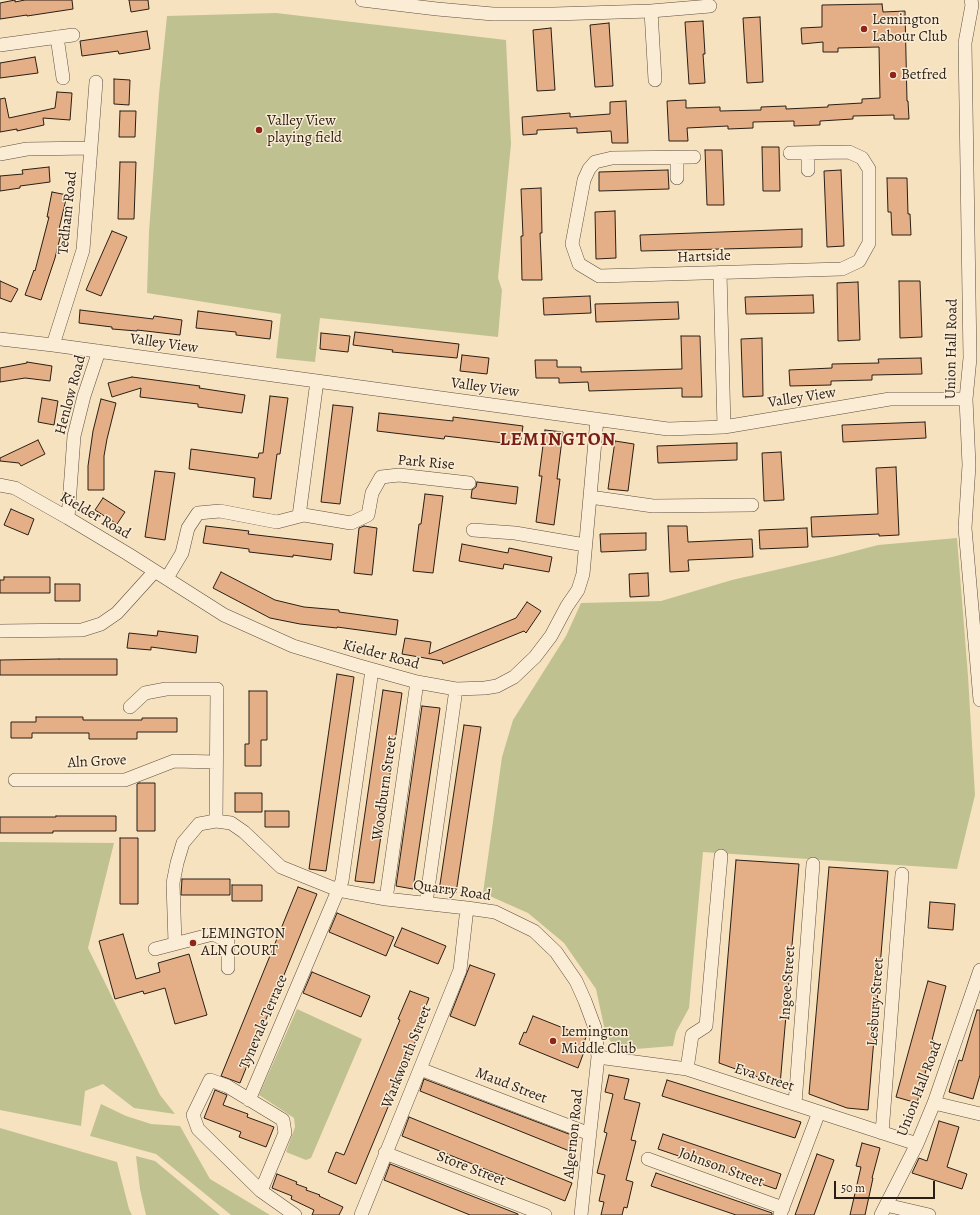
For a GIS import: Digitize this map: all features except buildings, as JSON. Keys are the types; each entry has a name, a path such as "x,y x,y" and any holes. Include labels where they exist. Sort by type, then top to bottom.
{"street":[{"path":"362,0 493,14 651,11 710,6"},
{"name":"Union Hall Road","path":"974,4 964,43 970,358 966,399 975,464 965,528 980,700"},
{"path":"651,11 655,80"},
{"path":"0,45 73,35"},
{"path":"57,37 62,78"},
{"name":"Tedham Road","path":"54,345 82,250 96,82"},
{"path":"0,154 27,150 91,148"},
{"name":"Hartside","path":"694,157 612,158 595,162 589,169 584,180 572,244 579,264 599,276 842,269 859,261 869,242 868,169 862,158 849,152 790,153"},
{"path":"808,153 808,170"},
{"path":"676,157 677,178"},
{"path":"720,272 724,427"},
{"name":"Valley View","path":"0,339 99,351 668,429 724,427 890,399 966,399"},
{"name":"Henlow Road","path":"68,518 74,436 84,396 99,351"},
{"path":"299,516 317,381"},
{"name":"Kielder Road","path":"0,484 15,488 68,518 155,570 224,614 293,646 417,682 456,689 497,686 514,677 535,657 551,636 567,606 578,590 583,574 596,419"},
{"name":"Park Rise","path":"167,578 182,553 188,528 198,513 220,510 277,522 304,515 351,523 368,515 372,493 380,477 399,475 469,483"},
{"path":"590,497 653,506 752,505"},
{"path":"473,530 515,532 585,545"},
{"path":"0,631 82,630 101,624 117,612 155,570"},
{"name":"Tynevale Terrace","path":"249,1100 342,880 372,670"},
{"name":"Woodburn Street","path":"386,898 417,682"},
{"path":"130,707 145,693 166,689 217,689 216,821"},
{"path":"426,903 456,689"},
{"name":"Aln Grove","path":"15,780 125,780 174,761 216,762"},
{"path":"176,944 173,883 183,843 199,824 216,821 231,824 244,832 281,867 338,890"},
{"path":"687,1069 692,1035 706,1026 721,856"},
{"name":"Ingoe Street","path":"795,1104 813,864"},
{"name":"Lesbury Street","path":"882,1133 902,874"},
{"name":"Quarry Road","path":"338,890 386,898 495,912 534,931 556,952 576,981 595,1028 598,1057"},
{"name":"Warkworth Street","path":"360,1215 460,970 467,908"},
{"path":"155,949 213,934 228,940 228,968"},
{"name":"Union Hall Road","path":"884,1210 917,1144 934,1103 980,970"},
{"name":"Eva Street","path":"598,1057 687,1069 917,1144"},
{"name":"Algernon Road","path":"581,1215 598,1057"},
{"name":"Maud Street","path":"420,1069 590,1134"},
{"path":"261,1191 285,1133 283,1120 227,1086 210,1080 193,1115 198,1129 261,1191 295,1215"},
{"path":"934,1103 980,1114"},
{"path":"782,1211 819,1112"},
{"name":"Store Street","path":"385,1153 546,1215"},
{"name":"Johnson Street","path":"648,1159 782,1211"},
{"path":"884,1210 929,1215"}],"green space":[{"path":"276,13 506,40 511,144 498,278 502,290 498,337 320,318 315,362 276,358 281,314 147,293 149,232 159,94 167,16"},
{"path":"957,538 968,676 975,795 957,869 703,852 689,1008 676,1032 673,1046 636,1049 612,1044 605,1031 596,989 564,943 528,913 483,893 502,757 513,720 566,636 581,603 661,601 732,580 878,545"},
{"path":"0,842 114,843 88,948 160,1095 175,1114 134,1108 103,1084 85,1091 81,1126 0,1110"},
{"path":"297,1009 362,1039 311,1158 306,1160 286,1152 295,1127 294,1118 259,1095"},
{"path":"101,1104 126,1116 151,1124 180,1126 210,1179 270,1215 231,1215 156,1154 90,1136"},
{"path":"0,1128 117,1162 129,1209 132,1215 0,1215"},
{"path":"136,1156 155,1161 220,1215 146,1215 140,1189"}],"place":[{"name":"Lemington Labour Club","path":"864,29"},
{"name":"Betfred","path":"893,75"},
{"name":"Valley View playing field","path":"259,130"},
{"name":"LEMINGTON ALN COURT","path":"193,943"},
{"name":"Lemington Middle Club","path":"553,1041"}],"district":[{"name":"LEMINGTON","path":"558,440"}]}
